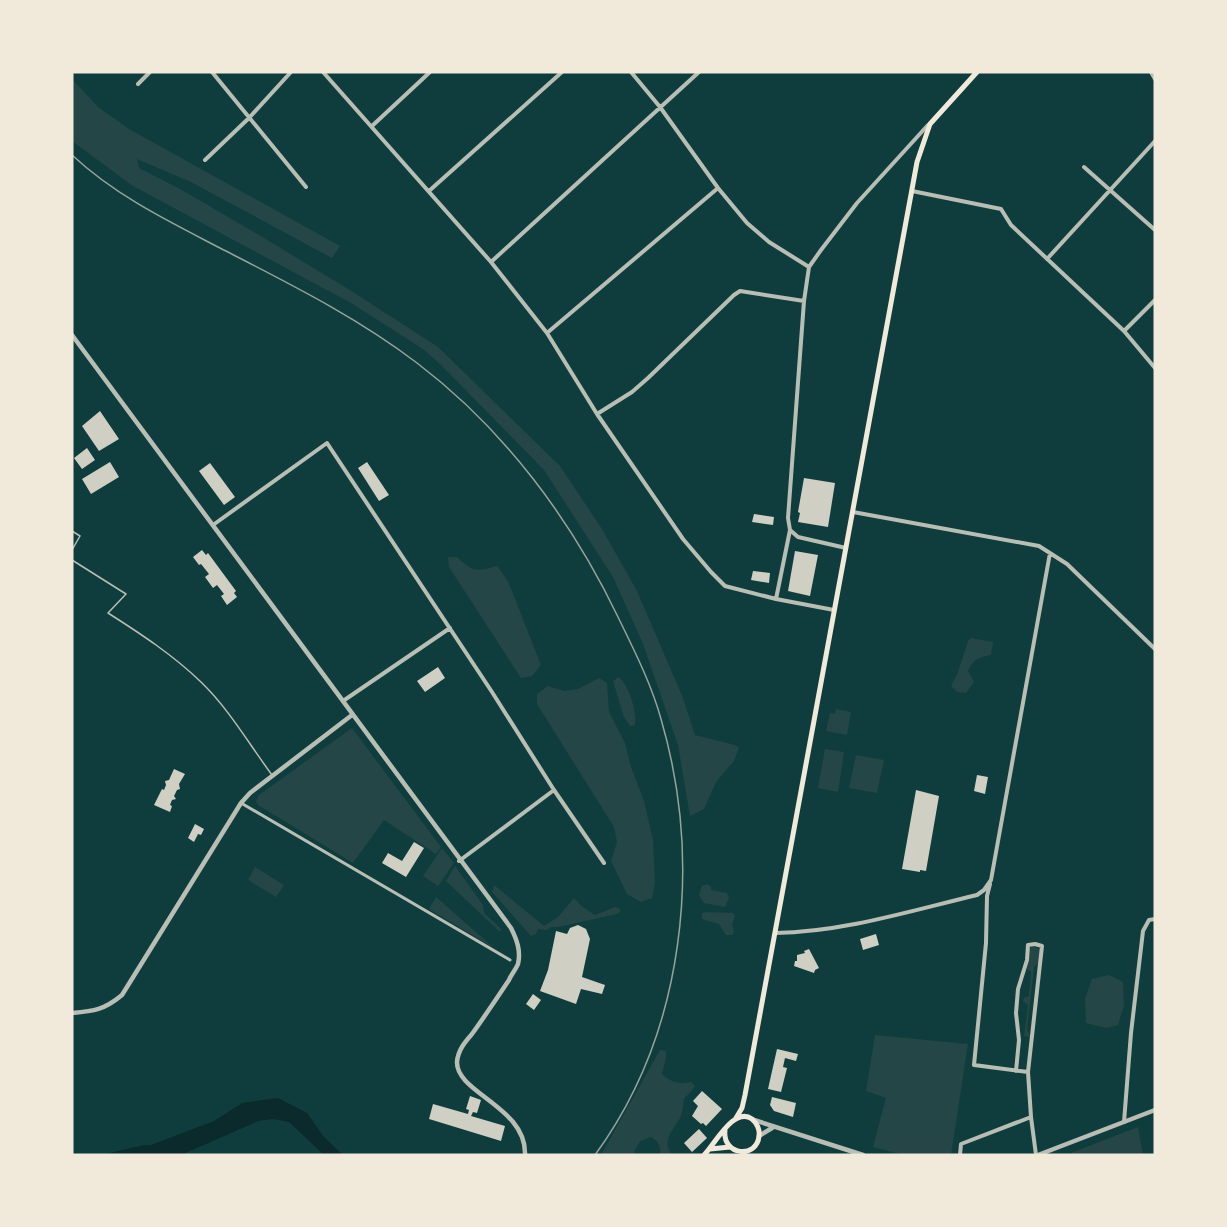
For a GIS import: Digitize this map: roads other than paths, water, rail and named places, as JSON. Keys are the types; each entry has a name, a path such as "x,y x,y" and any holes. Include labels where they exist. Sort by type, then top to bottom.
{"main road":[{"path":"704,1155 742,1108 920,147 930,124 977,72"},
{"path":"725,1130 726,1141 737,1151 745,1152 755,1146 759,1136 758,1128 742,1108"},
{"path":"736,1118 752,1119"},
{"path":"710,1149 730,1147"}],"street":[{"path":"138,84 150,72"},
{"path":"212,72 306,187"},
{"path":"206,160 291,72"},
{"path":"323,72 491,262 547,333 597,414 683,539 711,572 725,586 834,610"},
{"path":"372,126 430,72"},
{"path":"429,191 562,72"},
{"path":"631,72 747,223 769,242 809,267"},
{"path":"491,262 699,72"},
{"path":"1151,72 1155,79"},
{"path":"776,599 790,530 788,518 804,301 809,267 856,203 930,124"},
{"path":"1047,259 1155,141"},
{"path":"1084,168 1155,230"},
{"path":"547,333 718,188"},
{"path":"911,191 1001,209 1011,225 1124,331 1155,368"},
{"path":"597,414 632,392 740,291 804,301"},
{"path":"1124,331 1155,300"},
{"path":"72,335 459,861 511,928 519,947 518,965 459,1052 457,1064 461,1074 469,1083 519,1127 524,1140 525,1155"},
{"path":"213,525 327,443 604,863"},
{"path":"853,512 1039,546 1067,564 1155,649"},
{"path":"790,530 798,537 846,548"},
{"path":"1028,1072 974,1065 986,943 987,896 1050,553"},
{"path":"343,701 450,628"},
{"path":"72,1013 100,1009 122,995 241,803 250,793 352,715"},
{"path":"459,861 554,790"},
{"path":"241,803 510,960"},
{"path":"775,933 806,933 847,926 976,895 984,890 991,880"},
{"path":"1124,1122 1131,1033 1143,931 1149,920 1155,919"},
{"path":"1016,1071 1019,1040 1016,1013 1018,989 1027,960 1028,945 1035,944 1042,946 1028,1072 1031,1117 1037,1155 1155,1110"},
{"path":"960,1155 961,1144 1031,1117"},
{"path":"752,1119 772,1128 863,1155"},
{"path":"759,1136 772,1128"}],"lane":[{"path":"72,531 80,536 72,550"},
{"path":"72,560 126,594 108,613 152,642 202,684 218,701 272,776"}],"railway":[{"path":"72,155 106,183 143,207 322,301 394,346 449,389 506,447 557,511 579,545 618,617 652,693 661,719 674,774 681,831 682,888 678,945 667,1001 649,1055 625,1107 595,1155"}]}
